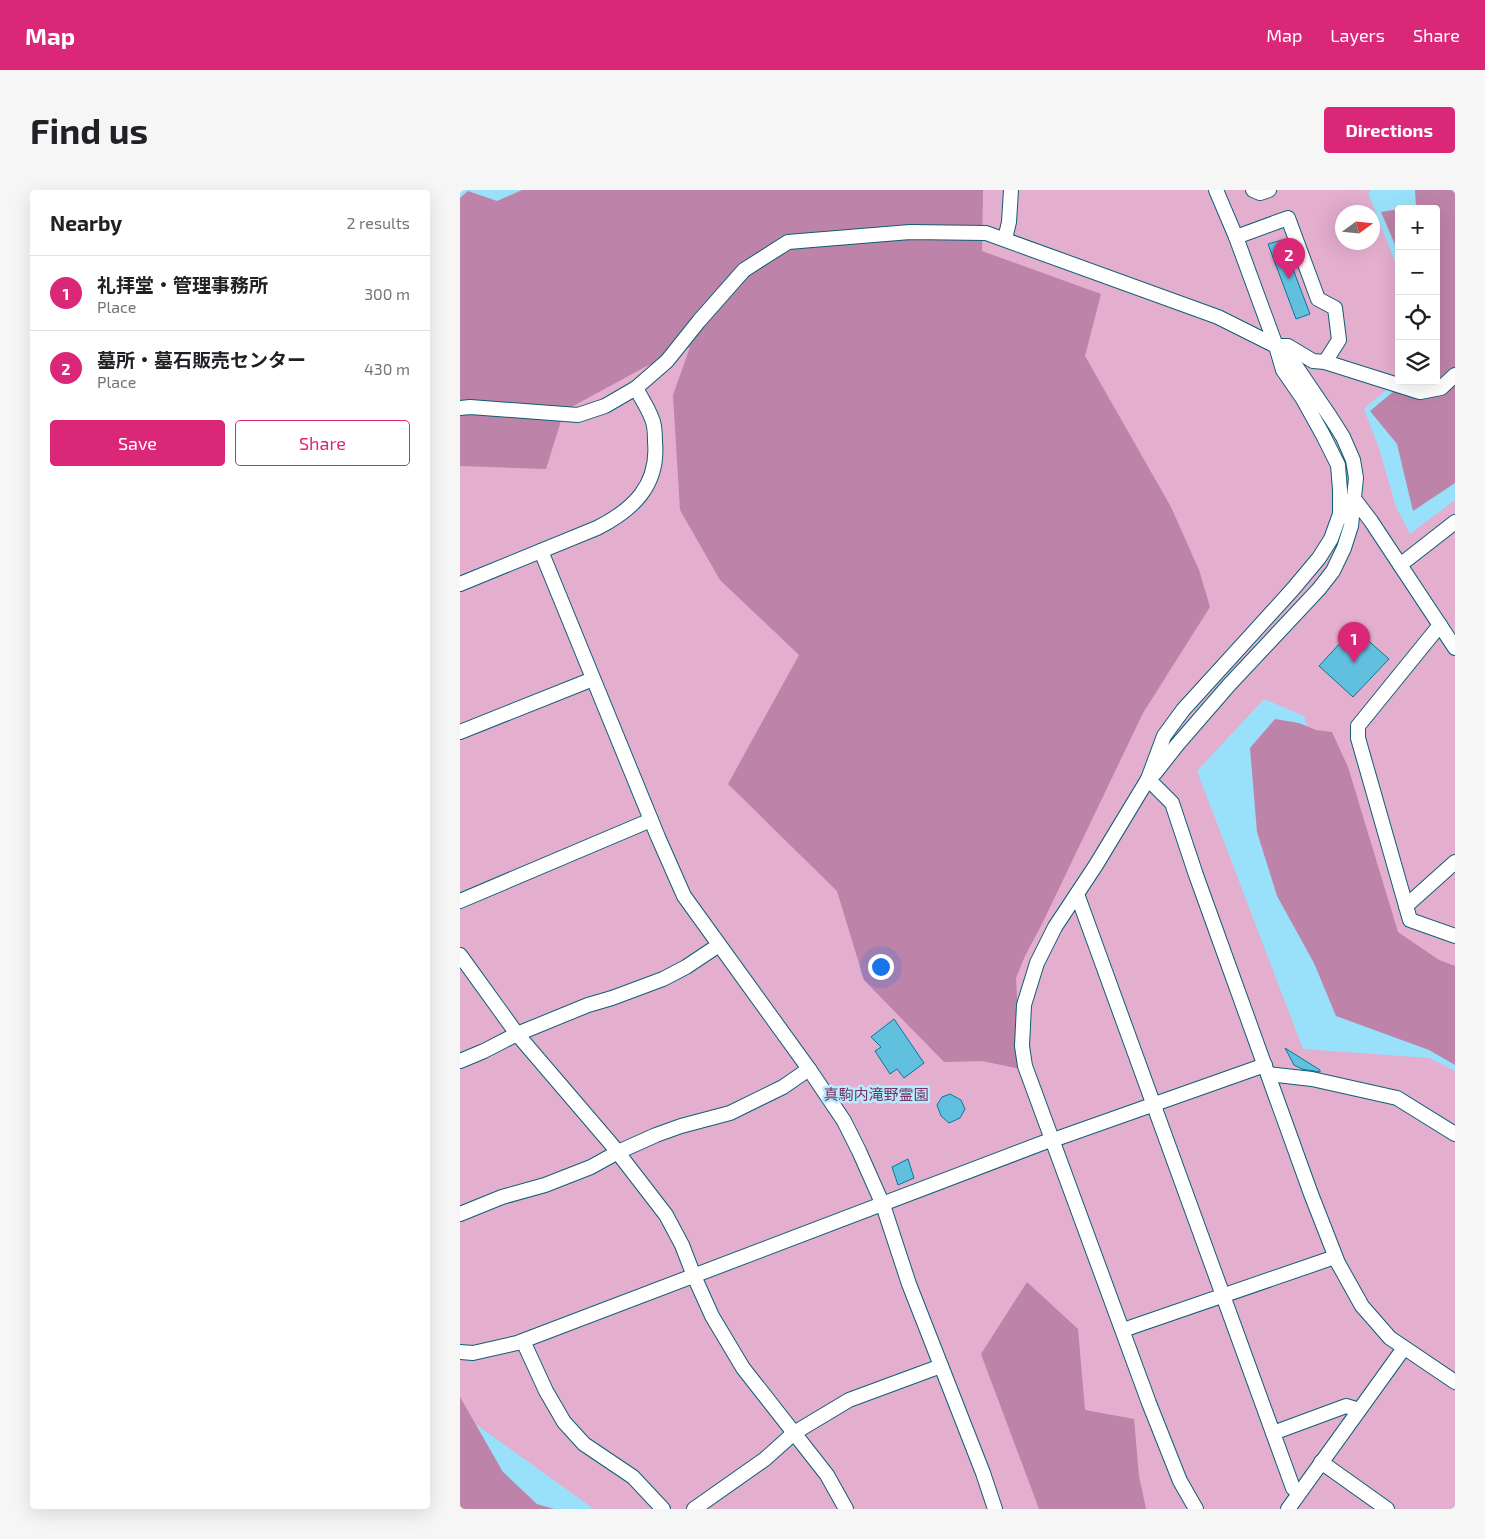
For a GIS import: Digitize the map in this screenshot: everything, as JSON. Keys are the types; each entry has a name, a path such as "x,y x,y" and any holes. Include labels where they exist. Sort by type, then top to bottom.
{"street":[{"path":"1005,239 1009,222 1011,190"},
{"path":"1196,1509 1180,1481 1149,1402 1026,1066 1022,1046 1024,1004 1037,963 1055,927 1148,779 1164,736 1183,710 1294,589 1319,558 1331,539 1340,514 1338,465 1303,399 1283,370 1236,237 1216,190"},
{"path":"1253,190 1260,193 1270,190"},
{"path":"1236,237 1288,218 1318,299 1336,308 1339,340 1325,362"},
{"path":"460,408 470,407 578,415 605,406 636,388 667,361 744,270 788,242 910,232 986,233 1218,318 1276,346 1293,362 1343,438 1353,460 1356,478 1351,526 1344,548 1333,571 1319,589 1223,692 1148,779"},
{"path":"1276,346 1288,346 1314,361 1325,362 1420,392 1441,388 1455,375"},
{"path":"460,584 597,528 616,518 638,499 653,474 656,448 653,420 636,388"},
{"path":"1340,500 1355,500"},
{"path":"1355,500 1371,521 1455,648"},
{"path":"1400,565 1455,522"},
{"path":"541,551 684,896 809,1068 844,1121 883,1205 909,1284 995,1509"},
{"path":"1440,625 1358,726 1358,738 1410,920 1455,936"},
{"path":"460,732 593,679"},
{"path":"1148,779 1172,803 1266,1070 1335,1257 1362,1306 1390,1338 1455,1382"},
{"path":"460,901 651,820"},
{"path":"1406,906 1455,862"},
{"path":"1077,894 1293,1488 1299,1493"},
{"path":"460,1061 517,1034 663,979 719,945"},
{"path":"460,955 517,1034 618,1152 666,1215 682,1245 712,1316 743,1368 827,1475 846,1509"},
{"path":"460,1214 591,1167 618,1152 656,1135 681,1126 730,1113 783,1087 809,1068"},
{"path":"460,1352 473,1353 524,1341 1053,1140 1153,1105 1266,1070 1397,1098 1455,1134"},
{"path":"1123,1330 1335,1257"},
{"path":"524,1341 546,1391 564,1422 584,1444 634,1477 663,1509"},
{"path":"1288,1509 1404,1348"},
{"path":"694,1509 765,1460 794,1433 849,1400 941,1366"},
{"path":"1273,1433 1346,1406 1359,1410"},
{"path":"1321,1462 1387,1509"}],"green space":[{"name":"真駒内滝野霊園","path":"964,190 1371,190 1368,193 1373,205 1335,205 1335,250 1380,250 1380,224 1395,262 1395,382 1364,409 1379,448 1396,507 1410,534 1455,500 1455,974 1389,944 1327,790 1304,716 1264,699 1197,771 1303,1049 1429,1058 1455,1071 1455,1509 592,1509 460,1413 460,399"}],"shaded area":[{"path":"522,190 983,190 982,251 1101,294 1085,356 1171,507 1199,570 1210,607 1143,713 1016,978 1021,1069 982,1061 944,1062 864,980 837,891 728,784 799,655 720,580 680,510 673,395 690,347 645,367 564,411 546,469 460,466 460,198 468,191 497,201"},
{"path":"1415,190 1455,190 1455,483 1413,511 1397,444 1370,411 1401,385 1440,385 1440,205 1416,205"},
{"path":"1395,210 1395,245 1381,212"},
{"path":"1275,719 1299,723 1316,730 1332,732 1348,767 1398,932 1439,960 1455,966 1455,1065 1429,1050 1336,1016 1314,963 1277,896 1257,832 1250,748"},
{"path":"1027,1282 1078,1329 1085,1410 1134,1419 1139,1476 1146,1509 1039,1509 981,1354"},
{"path":"460,1397 503,1472 537,1504 554,1509 460,1509"}],"building":[{"path":"1282,240 1310,314 1296,319 1268,244"},
{"path":"1354,628 1389,659 1353,697 1319,666"},
{"path":"894,1019 924,1063 904,1078 897,1069 890,1074 875,1051 881,1047 871,1037"},
{"path":"1285,1048 1320,1070 1320,1072 1302,1069 1294,1065"},
{"path":"950,1094 961,1100 965,1109 960,1118 949,1123 941,1116 937,1105 942,1097"},
{"path":"908,1159 914,1178 898,1185 892,1167"}],"place":[{"name":"墓所・墓石販売センター","path":"1289,279"},
{"name":"礼拝堂・管理事務所","path":"1354,663"}]}
